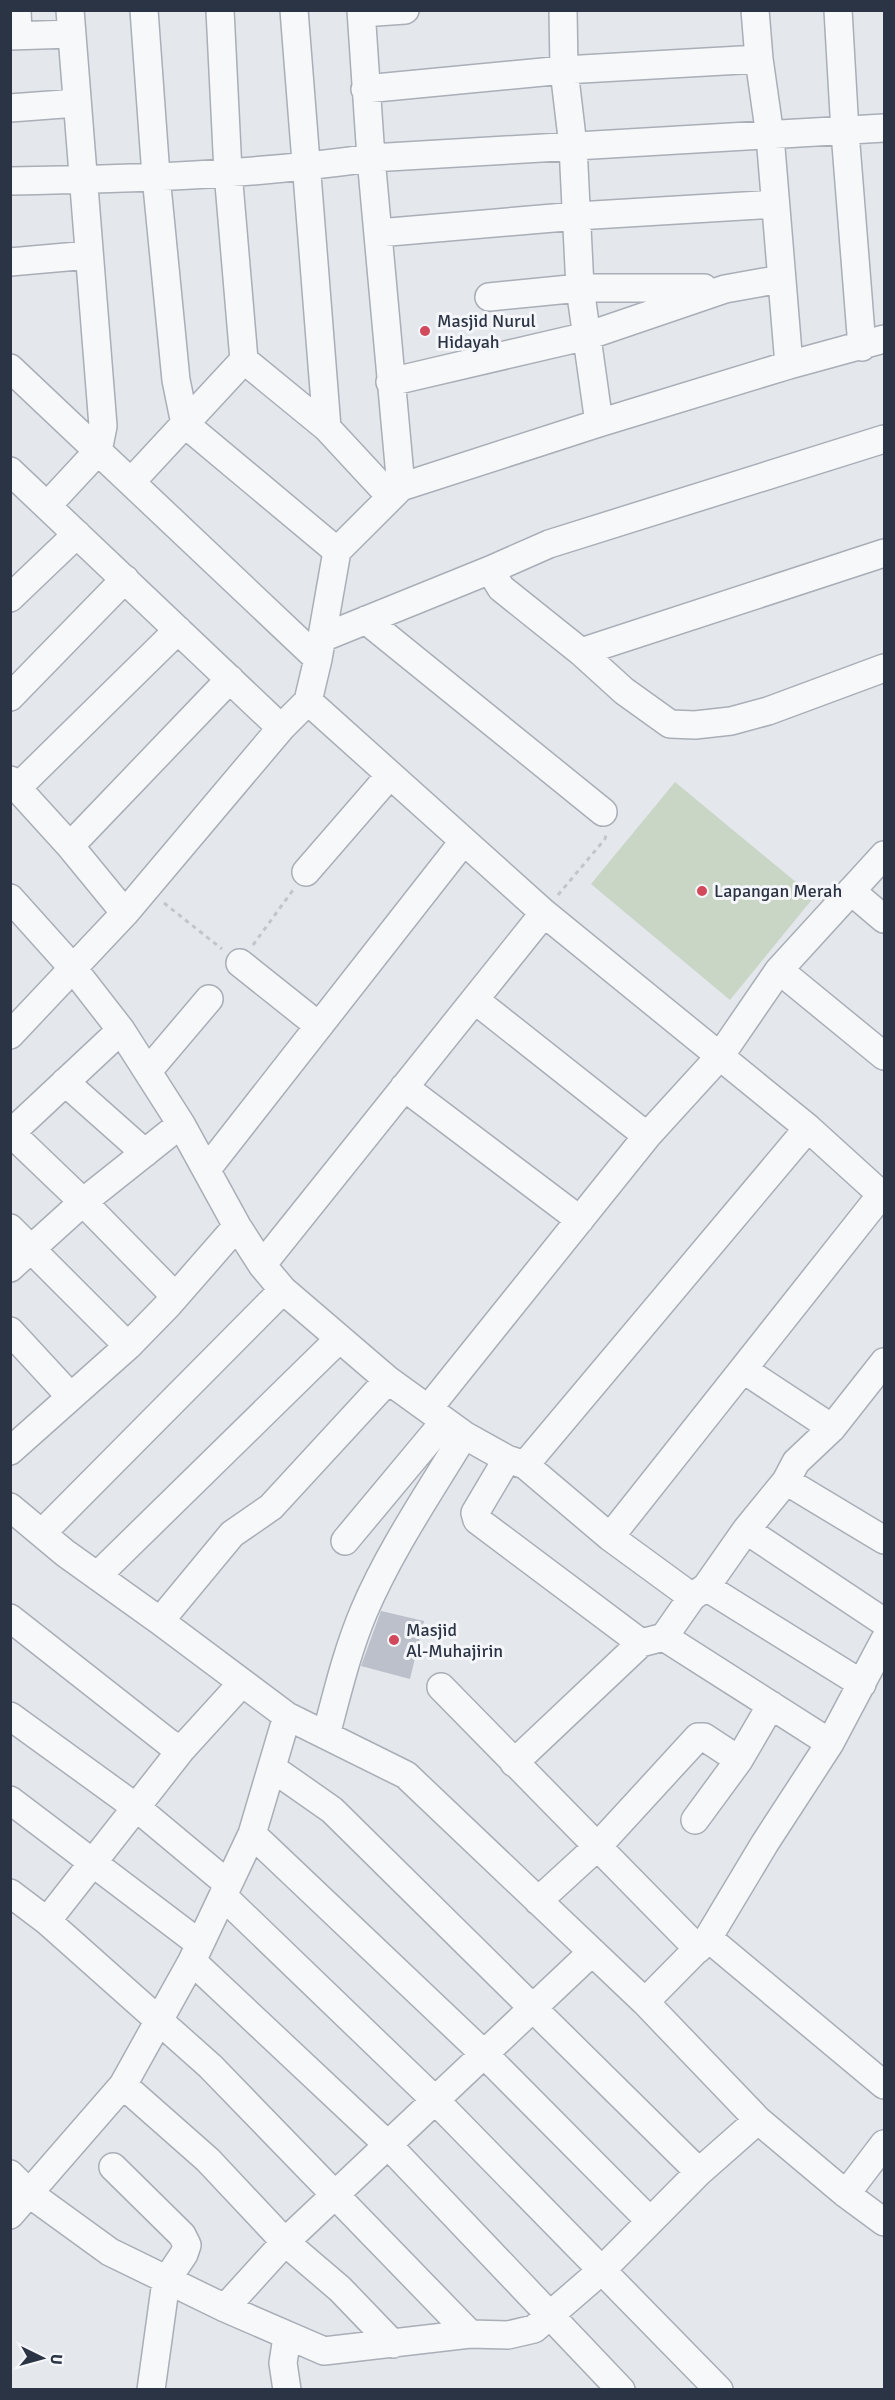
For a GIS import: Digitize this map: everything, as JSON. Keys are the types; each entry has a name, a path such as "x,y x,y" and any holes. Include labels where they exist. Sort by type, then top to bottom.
{"street":[{"path":"144,10 156,176 176,380 184,424 338,551"},
{"path":"220,10 228,172 244,360 327,428 396,492"},
{"path":"294,10 327,428"},
{"path":"396,492 390,382 365,89 362,12 405,10"},
{"path":"563,10 564,70 573,146 580,288 599,423"},
{"path":"755,10 759,59 770,136 789,365"},
{"path":"10,1035 125,913 281,728 308,701 338,551 396,492 599,423 789,365 873,343 845,132 838,10"},
{"path":"15,27 71,22 103,426 98,451 47,506"},
{"path":"365,89 564,70 759,59"},
{"path":"10,108 77,103"},
{"path":"10,181 83,180 305,168 371,158 885,128"},
{"path":"378,233 577,216 775,204"},
{"path":"10,262 89,255"},
{"path":"390,382 587,336 725,289 781,279"},
{"path":"489,297 580,288 725,289"},
{"path":"131,482 244,360"},
{"path":"10,368 131,482 320,649"},
{"path":"320,649 366,620 549,544 885,439"},
{"path":"14,482 47,506 281,728"},
{"path":"10,598 77,534"},
{"path":"581,652 885,553"},
{"path":"490,570 501,588 581,652 624,692 670,724 695,725 731,721 768,711 885,668"},
{"path":"10,697 125,579"},
{"path":"390,610 414,626"},
{"path":"366,620 603,812"},
{"path":"125,913 70,846 14,784 178,630"},
{"path":"70,846 230,679"},
{"path":"308,701 544,913 808,1128 883,1196 610,1537"},
{"path":"306,872 390,775"},
{"path":"207,1169 463,842"},
{"path":"345,1541 446,1422 580,1220 646,1136 720,1056 779,970 885,855"},
{"path":"851,891 885,919"},
{"path":"10,898 72,967 121,1030 181,1124 237,1226 262,1265 283,1290 388,1380 446,1422 516,1462 610,1537 699,1592 862,1684"},
{"path":"262,1265 544,913"},
{"path":"240,963 319,1026"},
{"path":"779,970 885,1056"},
{"path":"148,1071 209,999"},
{"path":"475,1000 646,1136"},
{"path":"121,1030 11,1133 83,1202 175,1296"},
{"path":"65,1082 145,1153"},
{"path":"404,1086 580,1220"},
{"path":"10,1268 83,1202 181,1124"},
{"path":"808,1128 516,1462 475,1513 477,1520 652,1640 771,1705 830,1743"},
{"path":"10,1451 128,1346 237,1226"},
{"path":"10,1228 128,1346"},
{"path":"42,1533 283,1290"},
{"path":"10,1331 70,1396"},
{"path":"97,1576 339,1339"},
{"path":"514,1763 652,1640 699,1592 786,1481 796,1462 832,1428 885,1362"},
{"path":"744,1370 832,1428"},
{"path":"160,1621 232,1534 271,1506 388,1380"},
{"path":"326,1735 344,1670 364,1612 399,1543 446,1422"},
{"path":"786,1481 885,1540"},
{"path":"10,1507 65,1553 287,1716 406,1775 645,2002 758,2120 846,2194 885,2222"},
{"path":"746,1530 885,1622"},
{"path":"10,1618 181,1750"},
{"path":"645,2002 703,1943 830,1743 885,1641"},
{"path":"47,1921 181,1750 242,1683"},
{"path":"441,1687 597,1847 703,1943 885,2085"},
{"path":"694,1820 739,1760 771,1705"},
{"path":"10,1716 137,1808 225,1890 719,2390"},
{"path":"10,2214 30,2194 123,2085 196,1953 252,1834 287,1716"},
{"path":"538,1901 597,1847 698,1737 704,1737 739,1760"},
{"path":"272,1768 332,1810 699,2172"},
{"path":"10,1800 94,1862 196,1953 388,2145 621,2390"},
{"path":"252,1834 484,2054 651,2221"},
{"path":"10,1893 47,1921 210,2066 470,2334"},
{"path":"225,2308 285,2242 591,1953"},
{"path":"123,2085 208,2160 285,2242 340,2289 393,2344"},
{"path":"10,2174 30,2194 110,2252 166,2281 287,2337 324,2351 470,2334 508,2335 534,2329 601,2271 699,2172 758,2120"},
{"path":"846,2194 885,2144"},
{"path":"113,2167 182,2235 187,2245 184,2254 166,2281 151,2390"},
{"path":"287,2337 283,2363 287,2390"}],"path":[{"path":"544,913 604,839 607,828 603,812"},
{"path":"146,888 240,963 306,872"}],"green space":[{"name":"Lapangan Merah","path":"675,782 814,897 730,1000 591,884"}],"building":[{"name":"Masjid Al-Muhajirin","path":"381,1611 424,1621 410,1679 361,1666"}],"place":[{"name":"Masjid Nurul Hidayah","path":"425,331"},
{"name":"Lapangan Merah","path":"702,891"},
{"name":"Masjid Al-Muhajirin","path":"394,1640"}]}
